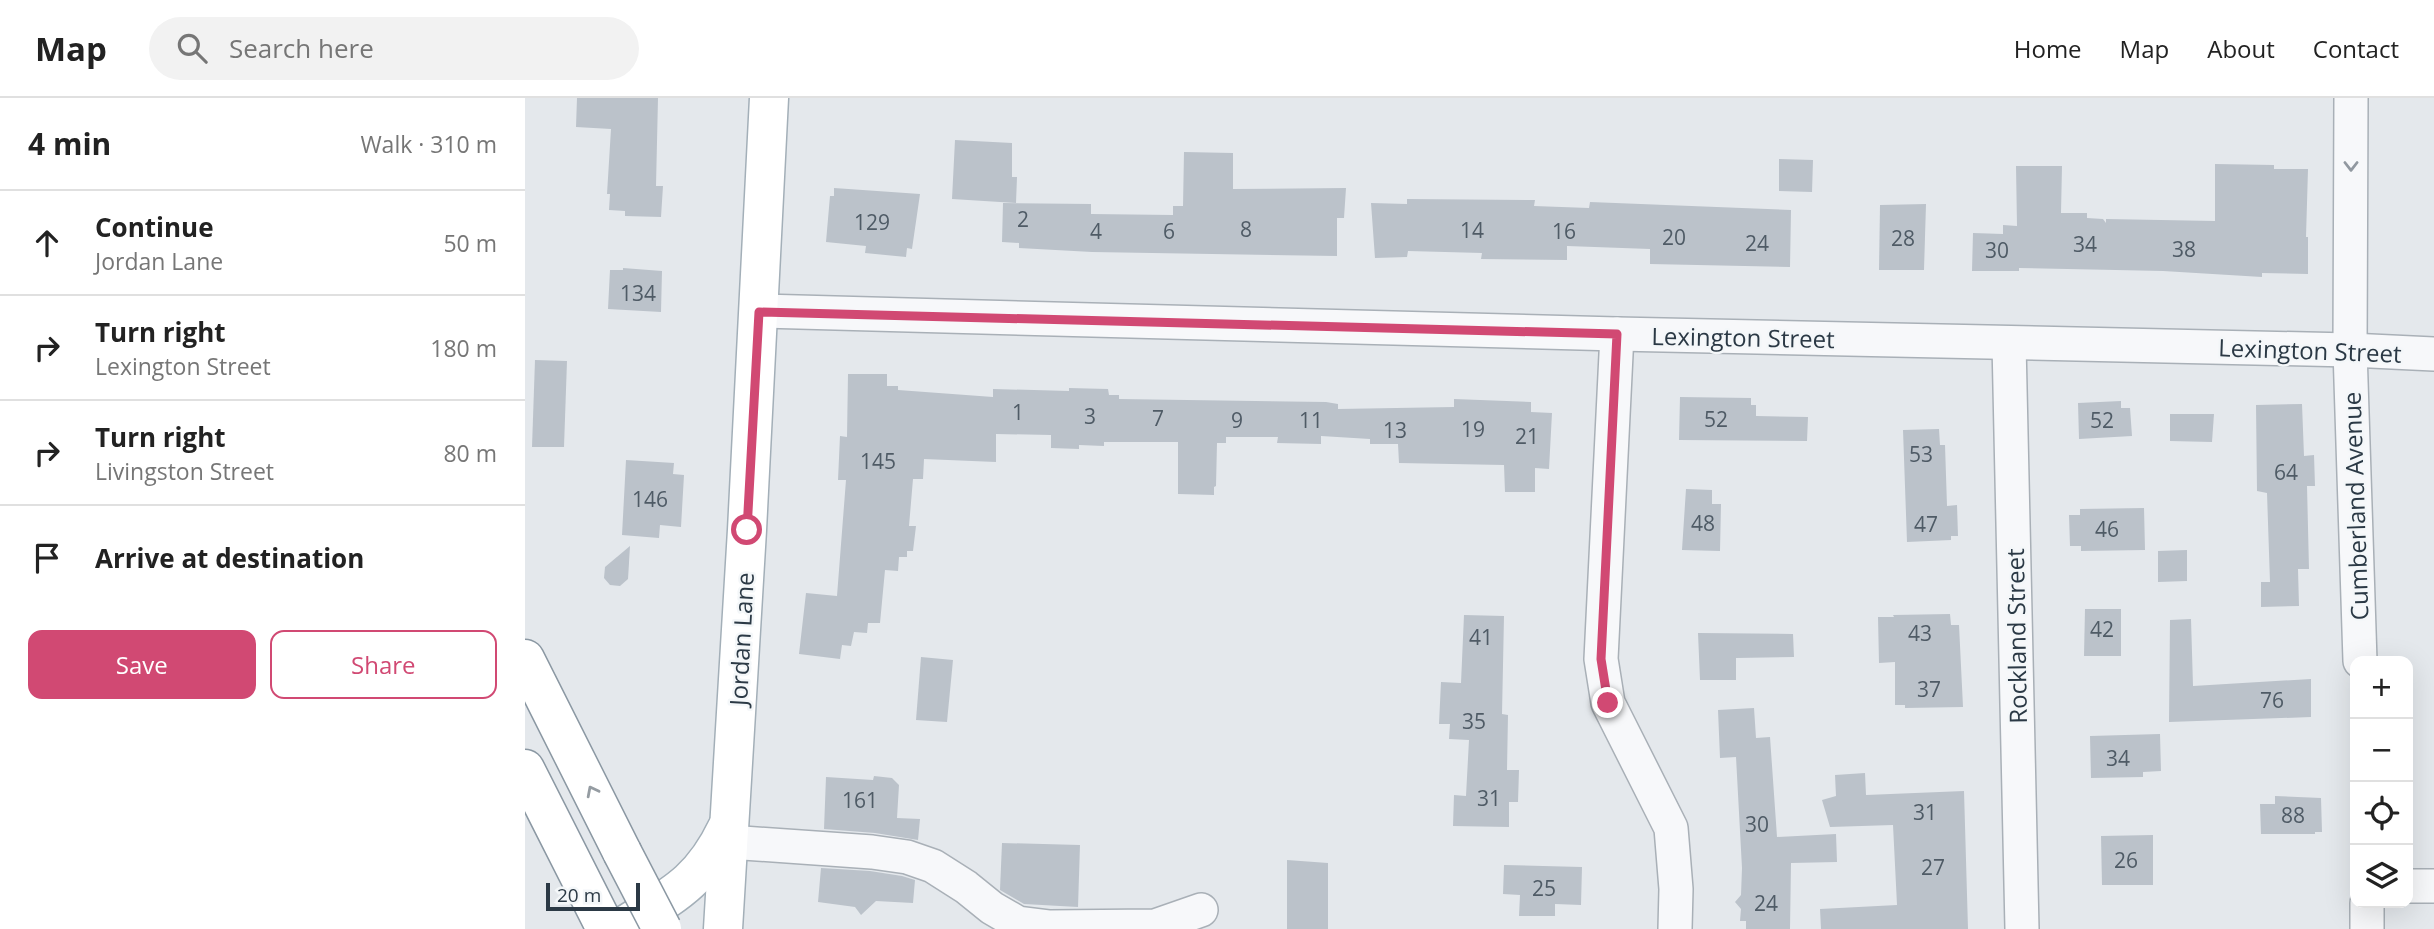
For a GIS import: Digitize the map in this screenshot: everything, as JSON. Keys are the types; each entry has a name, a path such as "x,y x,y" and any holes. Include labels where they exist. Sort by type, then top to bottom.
{"main road":[{"name":"Jordan Lane","path":"723,929 769,98"},
{"path":"525,659 662,929"},
{"path":"525,769 606,929"},
{"path":"619,929 677,892 697,875 730,831"}],"street":[{"name":"Cumberland Avenue","path":"2351,98 2350,350 2360,656"},
{"name":"Lexington Street","path":"759,312 2434,354"},
{"path":"1617,334 1601,659 1608,703 1671,828 1676,889 1675,929"},
{"name":"Rockland Street","path":"2009,343 2022,929"},
{"path":"730,831 907,857 933,866 1018,923 1050,927 1155,926 1201,910"},
{"path":"2413,886 2434,886"},
{"path":"2367,908 2367,929"}],"building":[{"path":"577,98 658,98 656,186 663,186 661,217 625,216 625,211 609,210 610,194 607,194 611,129 576,127"},
{"path":"955,140 1012,143 1012,177 1017,177 1016,203 952,199"},
{"path":"1184,152 1233,153 1233,189 1346,188 1344,218 1337,218 1337,256 1092,252 1019,248 1019,243 1002,242 1003,203 1091,204 1091,214 1173,215 1173,206 1183,206"},
{"path":"1779,159 1813,160 1812,192 1779,191"},
{"path":"2215,164 2274,165 2274,169 2308,169 2308,274 2262,273 2262,277 2163,271 2019,268 2019,271 1972,271 1973,233 2003,234 2003,225 2017,226 2016,166 2062,166 2061,213 2087,213 2087,218 2103,219 2106,223 2106,219 2215,221"},
{"path":"834,188 920,194 912,249 907,248 906,257 865,253 866,246 826,242 830,196 834,196"},
{"path":"1407,199 1535,200 1534,206 1589,208 1590,202 1791,210 1790,267 1650,264 1650,249 1567,246 1567,260 1481,259 1482,253 1408,251 1407,257 1375,258 1371,203 1407,204"},
{"path":"1926,204 1924,270 1879,270 1880,205"},
{"path":"623,268 662,271 661,312 608,309 610,270"},
{"path":"535,360 567,361 564,447 532,447"},
{"path":"848,374 887,374 887,386 898,386 898,390 993,397 993,389 1069,391 1069,388 1108,389 1109,395 1119,395 1119,399 1326,402 1338,404 1338,409 1454,407 1454,399 1531,402 1531,412 1552,413 1549,469 1535,468 1535,492 1505,492 1504,465 1399,463 1398,444 1370,444 1370,439 1321,436 1321,444 1277,443 1278,437 1226,437 1226,443 1217,443 1214,495 1178,494 1178,442 1104,442 1104,446 1079,445 1079,449 1051,448 1051,435 996,434 996,462 924,459 923,479 913,479 909,526 916,526 913,551 907,551 907,557 899,557 898,571 885,570 880,623 868,623 867,633 854,632 851,646 842,645 840,659 799,654 806,593 837,596 846,480 838,480 840,436 847,437"},
{"path":"1680,397 1751,398 1751,405 1756,405 1756,416 1808,417 1807,441 1679,440"},
{"path":"2121,401 2121,408 2130,408 2132,436 2079,439 2078,403"},
{"path":"2302,404 2304,456 2314,455 2315,486 2307,486 2309,569 2298,569 2299,606 2261,607 2261,582 2270,582 2267,493 2257,491 2256,405"},
{"path":"2170,414 2214,414 2212,442 2170,441"},
{"path":"1939,429 1940,445 1945,445 1947,506 1957,505 1958,536 1951,536 1951,540 1907,542 1903,430"},
{"path":"626,460 674,463 673,474 684,475 681,527 660,525 659,538 622,535"},
{"path":"1686,489 1712,490 1712,504 1721,504 1720,551 1682,550"},
{"path":"2144,508 2145,550 2081,551 2081,546 2070,546 2069,515 2080,515 2080,509"},
{"path":"630,546 628,579 620,586 610,585 604,578 605,567"},
{"path":"2187,550 2187,581 2158,582 2158,551"},
{"path":"2085,609 2121,609 2121,656 2084,656"},
{"path":"1950,614 1951,625 1959,625 1963,707 1905,708 1905,705 1895,705 1895,662 1879,663 1878,617"},
{"path":"1464,615 1504,616 1502,714 1508,715 1507,770 1519,770 1518,802 1509,802 1509,827 1453,826 1454,795 1466,796 1469,740 1449,739 1450,724 1439,724 1441,682 1461,683"},
{"path":"2191,619 2193,686 2311,679 2311,717 2169,722 2170,620"},
{"path":"1698,633 1793,634 1794,657 1736,658 1736,680 1700,680"},
{"path":"921,657 953,660 947,722 916,720"},
{"path":"1754,708 1756,738 1770,737 1777,837 1836,834 1837,862 1791,863 1790,929 1746,929 1746,921 1740,921 1741,909 1735,902 1741,895 1742,868 1736,757 1720,758 1718,710"},
{"path":"2160,734 2161,771 2143,772 2143,777 2091,778 2090,736"},
{"path":"1865,773 1866,795 1964,791 1968,929 1821,929 1820,909 1897,905 1893,825 1830,827 1822,800 1836,796 1835,775"},
{"path":"874,776 892,778 899,785 897,818 920,819 918,840 824,829 826,777 873,780"},
{"path":"2275,796 2321,798 2322,832 2261,834 2260,804 2275,804"},
{"path":"2153,835 2153,885 2102,885 2101,836"},
{"path":"1002,843 1080,845 1078,907 1024,904 1000,890"},
{"path":"1287,860 1328,863 1328,929 1287,929"},
{"path":"1504,865 1582,867 1581,905 1555,904 1555,916 1519,916 1520,895 1503,894"},
{"path":"821,868 870,871 915,880 913,903 876,901 861,915 855,907 818,902"}],"route":[{"path":"747,530 759,312 1617,334 1601,659 1608,703"}]}
